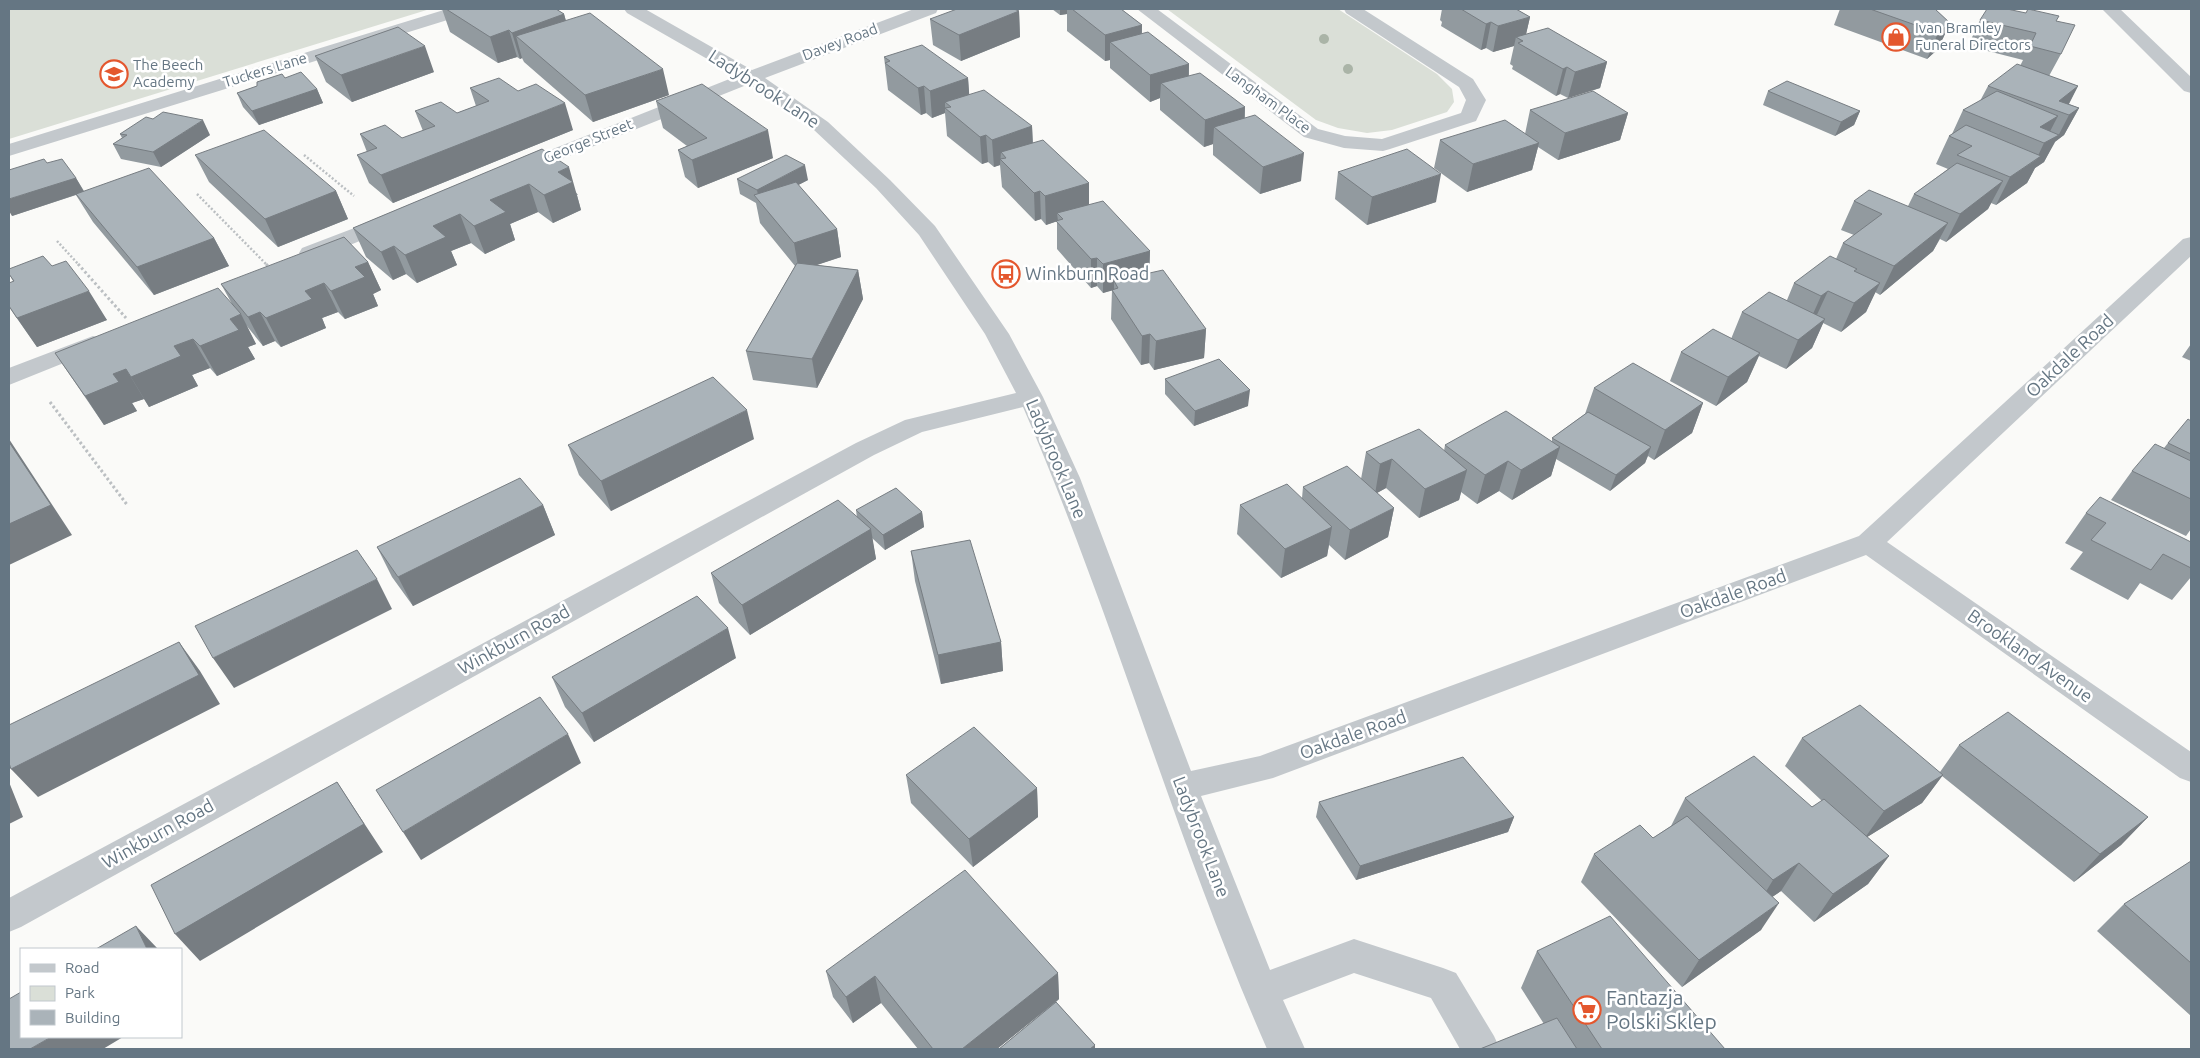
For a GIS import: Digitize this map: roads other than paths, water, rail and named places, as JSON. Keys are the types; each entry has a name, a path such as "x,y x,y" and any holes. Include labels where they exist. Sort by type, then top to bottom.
{"street":[{"name":"Tuckers Lane","path":"9,150 464,9"},
{"name":"Ladybrook Lane","path":"633,9 751,77 821,126 883,184 927,231 997,334 1031,397 1067,478 1181,787 1260,991 1286,1049"},
{"name":"Davey Road","path":"751,77 930,9"},
{"name":"Langham Place","path":"1146,9 1311,133 1344,142 1383,145 1469,117 1476,100 1466,83 1352,9"},
{"path":"2110,9 2191,87"},
{"name":"George Street","path":"495,178 751,77"},
{"path":"271,269 412,211"},
{"name":"Oakdale Road","path":"1181,787 1262,770 1869,543 2191,244"},
{"path":"17,374 134,326"},
{"name":"Winkburn Road","path":"9,916 865,449 914,426 1031,397"},
{"name":"Brookland Avenue","path":"1869,543 2191,769"},
{"path":"1260,991 1354,956 1443,985 1481,1049"}],"place":[{"name":"Ivan Bramley Funeral Directors","path":"1896,37"},
{"name":"The Beech Academy","path":"114,74"},
{"name":"Winkburn Road","path":"1006,274"},
{"name":"Fantazja Polski Sklep","path":"1587,1010"}]}
